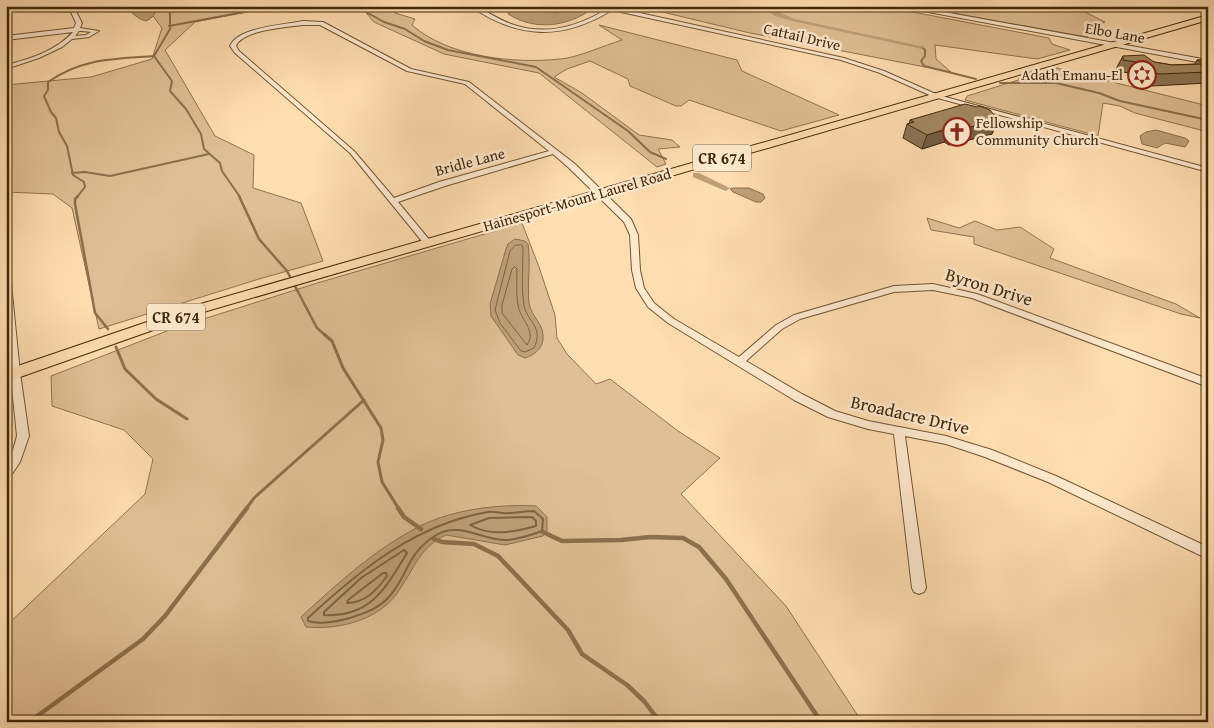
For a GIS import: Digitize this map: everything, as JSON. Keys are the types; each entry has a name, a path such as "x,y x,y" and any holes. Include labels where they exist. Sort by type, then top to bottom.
{"main road":[{"name":"Hainesport-Mount Laurel Road","path":"11,375 158,322 283,284 1208,17"}],"street":[{"path":"6,67 53,49 71,38 78,30 78,21 71,9 52,10 57,6"},
{"path":"472,6 514,27 542,31 576,27 610,9"},
{"name":"Cattail Drive","path":"600,6 836,57 882,72 936,96 1208,170"},
{"name":"Elbo Lane","path":"899,6 1111,46 1208,62"},
{"name":"Broadacre Drive","path":"393,201 352,152 237,52 233,46 235,41 249,33 310,22 325,25 409,70 467,83 554,152 601,193 628,221 636,243 637,279 651,305 671,321 798,397 832,414 868,425 946,440 988,453 1052,479 1208,553"},
{"path":"6,38 78,30 91,29 96,31 87,36 71,38"},
{"path":"6,71 27,67 32,62 30,59"},
{"name":"Bridle Lane","path":"393,201 442,184 554,152"},
{"path":"393,201 428,243"},
{"path":"6,273 11,375 23,436 16,459 6,474"},
{"name":"Byron Drive","path":"739,362 779,327 797,318 894,289 933,287 974,296 1208,383"},
{"path":"899,431 919,588"}],"shaded area":[{"path":"124,6 276,6 195,22 165,50 215,136 254,155 253,188 301,203 323,261 99,329 72,208 53,194 6,192 6,85 91,77 152,59 162,28 153,16 146,21"},
{"path":"360,6 393,6 395,13 415,19 412,25 444,45 482,56 502,59 542,60 567,58 622,40 599,25 737,60 742,71 839,115 781,131 689,100 681,106 676,106 630,86 628,79 590,61 567,69 554,77 582,93 639,135 672,140 680,147 658,149 666,164 657,167 539,73 444,54 374,22"},
{"path":"648,6 881,6 1049,38 1052,44 1070,50 1037,59 935,45 936,59 951,72 750,33 654,10"},
{"path":"912,6 1104,6 1086,10 1087,13 1105,22 1091,28 1087,37"},
{"path":"1057,68 1208,106 1208,132 1135,113 1120,106 1103,103 1098,136 965,100 967,96"},
{"path":"927,218 959,228 975,221 997,230 1020,227 1054,249 1050,258 1176,304 1200,318 1181,314 974,244 974,237 931,230"},
{"path":"522,223 555,315 557,338 567,354 596,384 610,379 678,431 720,458 681,494 786,606 862,722 6,722 6,626 145,494 153,459 124,430 52,406 51,376 172,329 314,284"}],"water":[{"path":"124,6 158,7 150,19 142,20"},
{"path":"524,8 557,13 577,8 592,9 572,20 551,25 529,23 508,14 510,11"},
{"path":"1156,130 1185,138 1189,141 1185,147 1165,143 1157,148 1142,144 1140,136 1146,132"},
{"path":"749,188 763,194 765,198 761,202 756,202 733,192 730,189"},
{"path":"515,239 525,241 528,244 529,303 543,334 542,344 539,349 534,354 525,358 518,355 491,316 490,304 506,249 508,244"},
{"path":"536,506 547,517 547,532 543,536 505,545 446,535 430,545 419,558 392,600 371,615 359,621 319,628 306,627 301,617 372,556 420,526 448,515 477,509"}],"building":[{"path":"1144,55 1154,62 1172,65 1204,64 1197,60 1208,60 1208,72 1159,74 1138,67 1148,64 1123,60 1123,56"},
{"path":"965,104 980,106 990,110 998,120 955,131 949,128 927,135 907,124 914,122 910,120"}],"waterway":[{"path":"170,6 170,26"},
{"path":"170,26 277,6"},
{"path":"361,6 366,12 384,22 405,29 424,41 448,50 536,67 628,131 650,152 666,159"},
{"path":"764,6 777,15 794,20 922,47"},
{"path":"154,56 170,26"},
{"path":"922,47 925,50 925,56 921,61 924,66 976,79"},
{"path":"73,173 67,146 59,132 56,118 51,112 44,96 48,90 48,82 73,68 86,64 112,59 154,56"},
{"path":"154,56 172,81 170,91 186,109 201,134 204,149 220,163 222,171 240,197"},
{"path":"1019,79 1047,82"},
{"path":"1000,83 1056,83 1099,93 1120,101 1208,120"},
{"path":"73,173 85,172 110,176 209,154"},
{"path":"73,173 84,182 85,187 77,197"},
{"path":"696,175 726,188"},
{"path":"239,196 259,239 287,271 317,328 325,335"},
{"path":"77,197 75,204 95,313 108,329"},
{"path":"324,334 332,341 343,368 364,400"},
{"path":"116,347 125,369 156,399 187,419"},
{"path":"246,509 254,498 364,400"},
{"path":"364,400 381,428 383,440 378,462 382,482 399,509"},
{"path":"29,722 143,639 165,616 247,508"},
{"path":"398,508 404,517 421,529"},
{"path":"543,532 562,541 621,540 650,537 683,538 699,547 726,579 821,722"},
{"path":"434,539 442,542 474,544 498,556 568,630 582,654 627,685 644,701 660,722"}],"place":[{"name":"Adath Emanu-El","path":"1142,75"},
{"name":"Fellowship Community Church","path":"957,132"}]}
